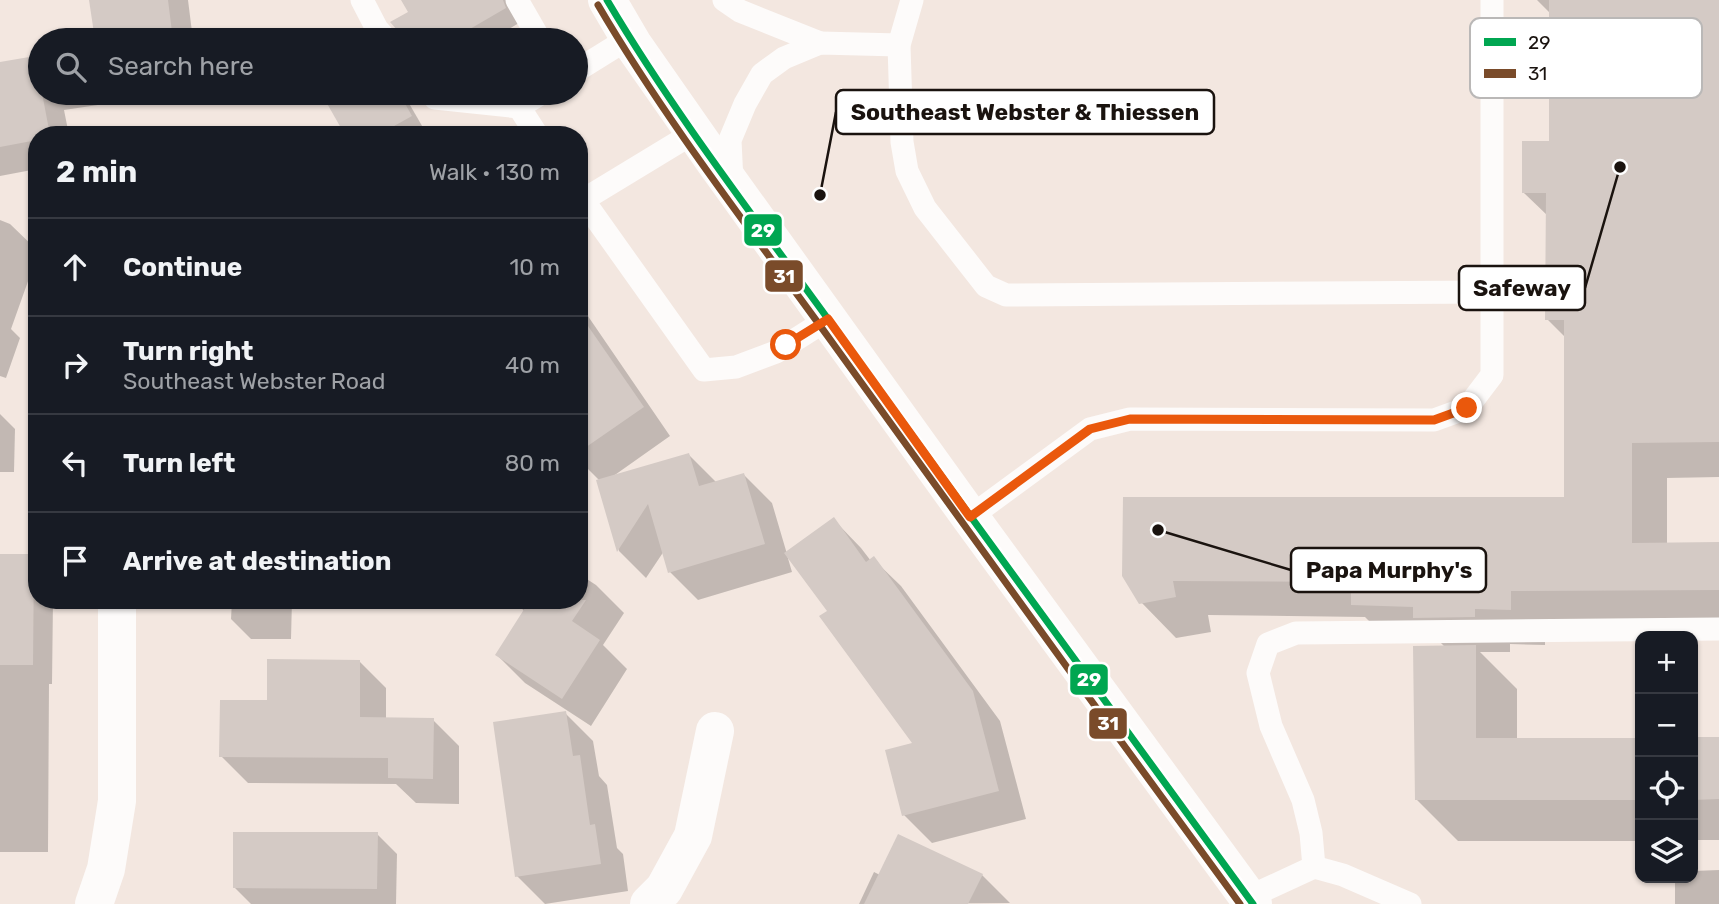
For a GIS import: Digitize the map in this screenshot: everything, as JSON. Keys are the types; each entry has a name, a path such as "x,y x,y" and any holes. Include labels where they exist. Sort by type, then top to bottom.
{"street":[{"path":"607,0 629,38 732,186 1217,857 1251,900"},
{"path":"94,904 106,869 117,802 117,609"},
{"path":"649,904 664,889 693,836 715,731"}],"lane":[{"path":"362,0 376,28"},
{"path":"517,0 533,28"},
{"path":"724,0 740,11 820,43 899,45"},
{"path":"912,0 899,45 902,142 907,171 925,208 986,286 1006,295 1493,292"},
{"path":"1492,0 1492,18"},
{"path":"588,64 629,38"},
{"path":"732,186 730,139 762,74 784,58 820,43"},
{"path":"970,517 1090,429 1130,419 1434,420 1467,408 1492,375 1492,98"},
{"path":"500,105 522,105"},
{"path":"519,107 531,126"},
{"path":"588,194 695,132"},
{"path":"588,208 704,370 736,367 776,352 828,319"},
{"path":"1314,867 1311,833 1303,800 1271,726 1258,673 1268,644 1296,633 1719,629"},
{"path":"1251,900 1314,867 1343,875 1410,904"}],"building":[{"path":"89,0 168,0 172,28 93,28"},
{"path":"401,0 503,0 506,8 472,28 395,28 390,22 408,12"},
{"path":"1549,0 1719,0 1719,442 1632,443 1632,543 1719,542 1719,590 1511,591 1511,610 1475,609 1475,617 1413,618 1413,607 1351,605 1351,582 1173,581 1176,597 1139,604 1122,576 1123,497 1564,497 1564,320 1545,320 1546,193 1522,193 1522,141 1549,141 1549,98 1702,98 1702,18 1549,18"},
{"path":"28,57 28,105 44,105 48,126 28,126 28,142 0,147 0,62"},
{"path":"328,105 406,105 412,116 394,126 340,126"},
{"path":"588,326 644,407 588,446"},
{"path":"689,453 699,486 744,473 765,544 668,573 648,504 617,552 596,480"},
{"path":"834,517 866,562 874,556 973,691 999,791 902,816 885,750 912,743 819,616 827,611 784,553"},
{"path":"0,554 28,554 28,609 34,609 33,665 0,665"},
{"path":"524,609 580,609 572,621 600,640 562,699 495,655"},
{"path":"1476,645 1476,738 1635,738 1635,800 1415,800 1413,646"},
{"path":"267,659 360,660 360,717 434,718 433,779 388,778 388,758 219,757 220,700 267,700"},
{"path":"566,711 573,756 580,755 590,825 595,824 601,864 515,877 493,722"},
{"path":"1698,737 1719,737 1719,799 1698,800"},
{"path":"233,832 378,832 377,889 233,888"},
{"path":"898,834 983,874 968,904 864,904"}],"transit line":[{"name":"29","path":"607,0 660,85 718,168 1253,904"},
{"name":"31","path":"598,5 709,174 1240,904"}],"place":[{"name":"Safeway","path":"1620,167"},
{"name":"Southeast Webster & Thiessen","path":"820,195"},
{"name":"Papa Murphy's","path":"1158,530"}],"route":[{"path":"786,345 828,319 970,517 1090,429 1130,419 1434,420 1467,408"}]}
